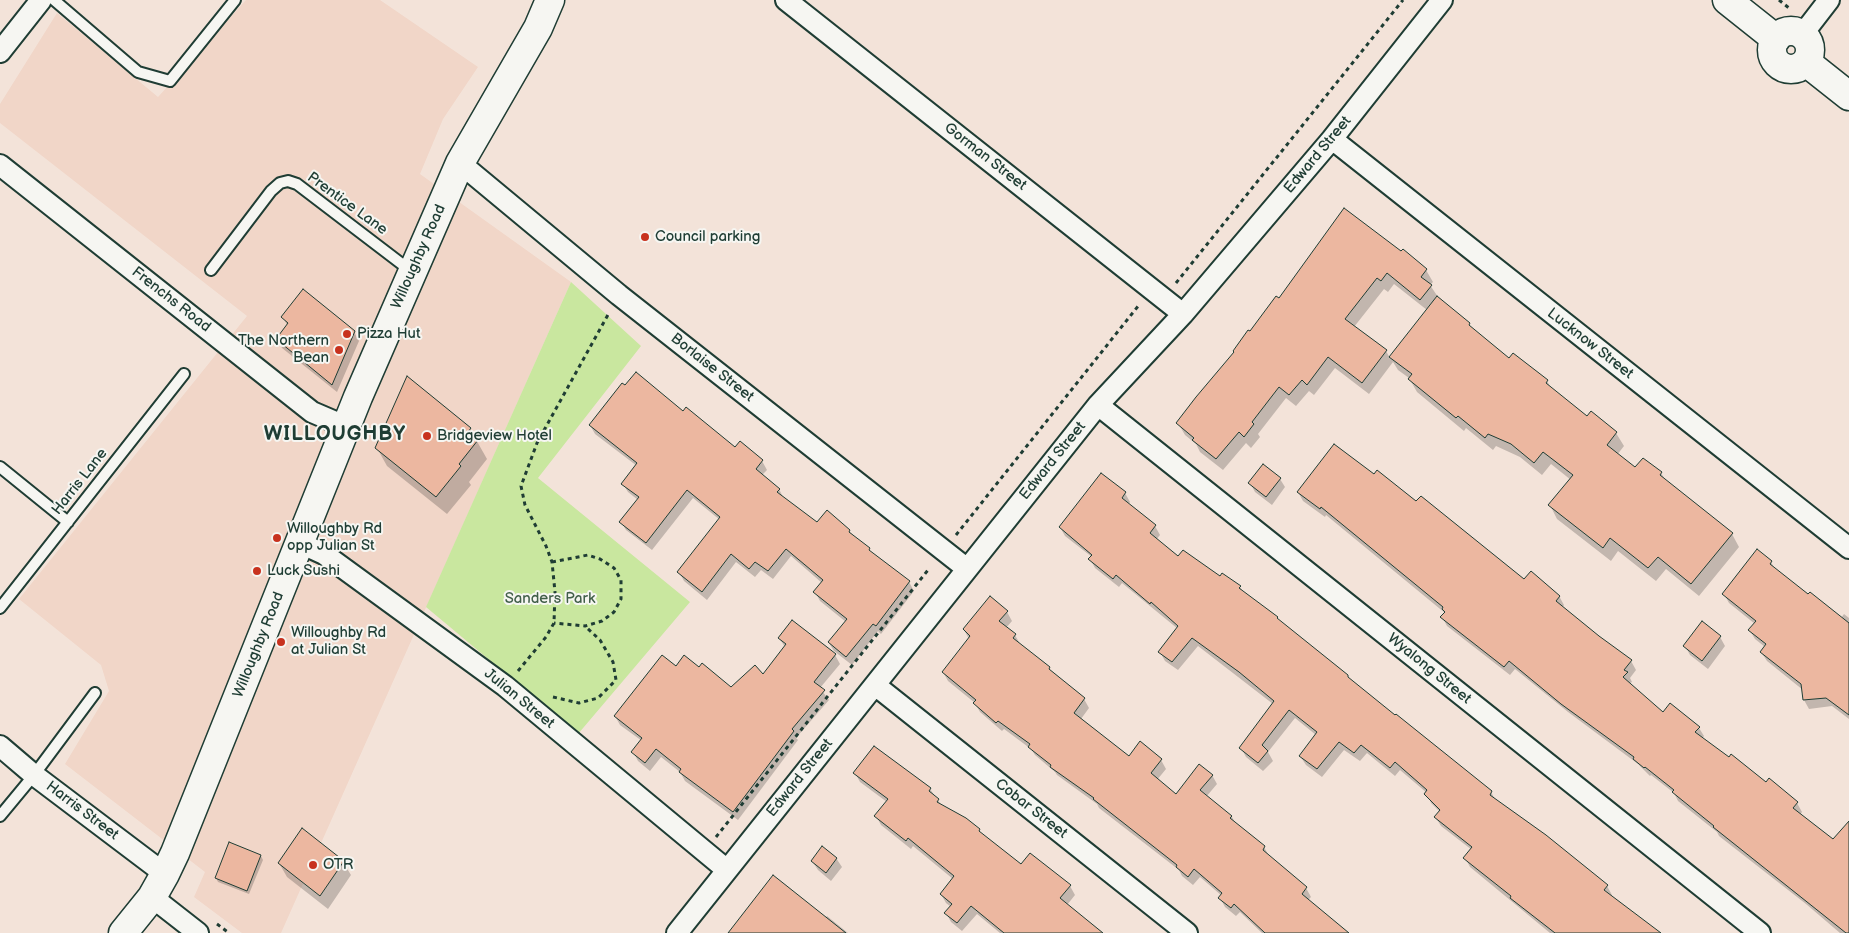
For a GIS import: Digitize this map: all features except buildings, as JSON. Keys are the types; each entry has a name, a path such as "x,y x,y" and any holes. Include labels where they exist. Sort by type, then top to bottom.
{"main road":[{"name":"Willoughby Road","path":"123,933 159,885 347,427 460,163 538,28 550,0"},
{"path":"1728,0 1776,39"},
{"path":"1788,32 1796,32 1802,35 1808,41 1810,48 1806,62 1800,67 1793,69 1779,65 1774,60 1772,53 1776,39 1781,34 1788,32"},
{"path":"1806,62 1849,96"}],"street":[{"path":"0,52 41,0"},
{"name":"Gorman Street","path":"786,0 1184,314"},
{"name":"Edward Street","path":"677,933 966,568 1098,405 1184,314 1332,139 1442,0"},
{"path":"1802,35 1829,0"},
{"name":"Lucknow Street","path":"1332,139 1849,548"},
{"name":"Borlaise Street","path":"460,163 619,295 966,568"},
{"name":"Frenchs Road","path":"0,165 312,412 347,427"},
{"name":"Wyalong Street","path":"1098,405 1760,933"},
{"name":"Julian Street","path":"300,543 324,554 505,686 727,870"},
{"name":"Cobar Street","path":"875,685 1187,933"},
{"name":"Harris Street","path":"0,746 159,885 198,933"}],"lane":[{"path":"54,0 138,72 170,81 235,0"},
{"name":"Prentice Lane","path":"210,270 271,191 280,183 288,181 304,189 412,272"},
{"name":"Harris Lane","path":"0,608 184,374"},
{"path":"0,467 68,522"},
{"path":"0,816 95,692"}],"path":[{"path":"954,538 1139,306 1162,297 1177,283 1403,0"},
{"path":"1779,0 1789,8"},
{"path":"505,686 546,637 554,623 555,592 552,562 525,505 521,486 537,443 619,295"},
{"path":"552,562 588,555 600,559 614,568 621,580 621,599 614,612 602,621 585,626 554,623"},
{"path":"714,839 928,570"},
{"path":"545,695 579,703 598,698 616,680 613,662 600,640 585,626"}],"shaded area":[{"path":"246,0 380,0 478,67 443,119 420,174 571,282 281,933 242,933 194,897 205,872 65,764 109,691 101,665 19,599 247,316 0,123 0,104 57,13 158,97"}],"green space":[{"name":"Sanders Park","path":"571,282 641,346 538,478 690,602 578,734 426,607"}],"place":[{"name":"Council parking","path":"645,237"},
{"name":"Pizza Hut","path":"347,334"},
{"name":"The Northern Bean","path":"339,350"},
{"name":"Bridgeview Hotel","path":"427,436"},
{"name":"Willoughby Rd opp Julian St","path":"277,538"},
{"name":"Luck Sushi","path":"257,571"},
{"name":"Willoughby Rd at Julian St","path":"281,642"},
{"name":"OTR","path":"313,865"}],"district":[{"name":"WILLOUGHBY","path":"335,435"}]}
